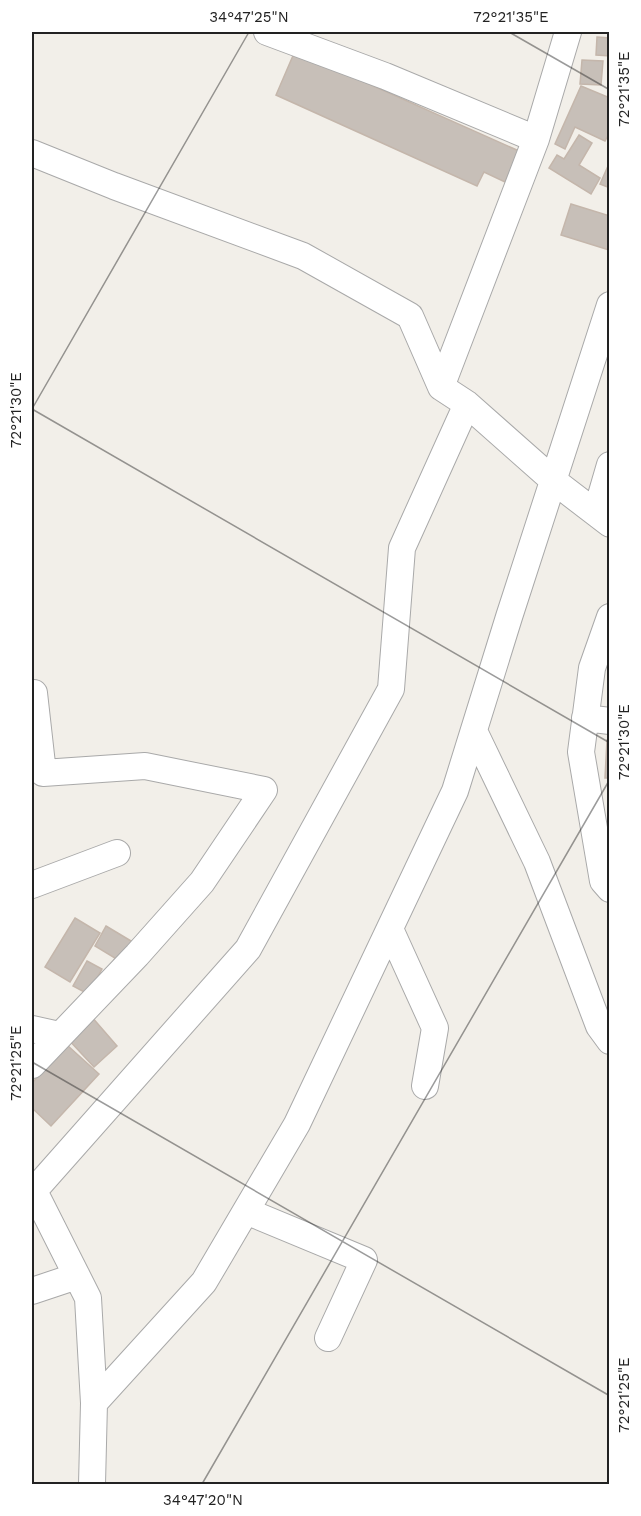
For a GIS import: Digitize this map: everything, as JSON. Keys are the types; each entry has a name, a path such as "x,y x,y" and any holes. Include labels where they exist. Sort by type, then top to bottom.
{"street":[{"path":"267,32 385,76 536,139"},
{"path":"441,387 536,139 568,32"},
{"path":"32,153 303,256 410,316 441,387 467,404 554,481 603,519"},
{"path":"94,1403 204,1282 246,1211 297,1124 455,791 609,305"},
{"path":"92,1485 94,1403 88,1298 32,1191 248,949 392,690 402,548 467,404"},
{"path":"603,519 609,465"},
{"path":"609,617 592,668 597,719 581,752 603,881 609,889"},
{"path":"32,693 34,693 43,772 146,766 264,789 202,882 137,955 32,1065"},
{"path":"474,731 537,862 599,1026 609,1041"},
{"path":"32,885 117,853"},
{"path":"390,929 435,1028 425,1086"},
{"path":"32,1029 59,1035"},
{"path":"246,1211 364,1260 328,1338"},
{"path":"32,1291 76,1275"}],"building":[{"path":"597,37 610,38 610,56 596,55"},
{"path":"295,51 519,151 505,182 484,172 477,186 276,95"},
{"path":"582,60 603,61 601,85 580,84"},
{"path":"581,86 610,98 610,132 605,141 575,127 565,149 555,144"},
{"path":"579,135 592,143 579,165 600,178 591,194 549,168 557,155 564,159"},
{"path":"610,166 610,188 600,184"},
{"path":"571,204 610,216 609,250 561,235"},
{"path":"607,740 610,740 610,778 605,778"},
{"path":"75,918 100,933 70,982 45,967"},
{"path":"106,926 136,944 110,968 115,958 95,946"},
{"path":"87,961 102,969 88,994 73,986"},
{"path":"91,1016 117,1046 94,1067 67,1038"},
{"path":"67,1045 99,1074 51,1126 32,1108 32,1083"}]}
